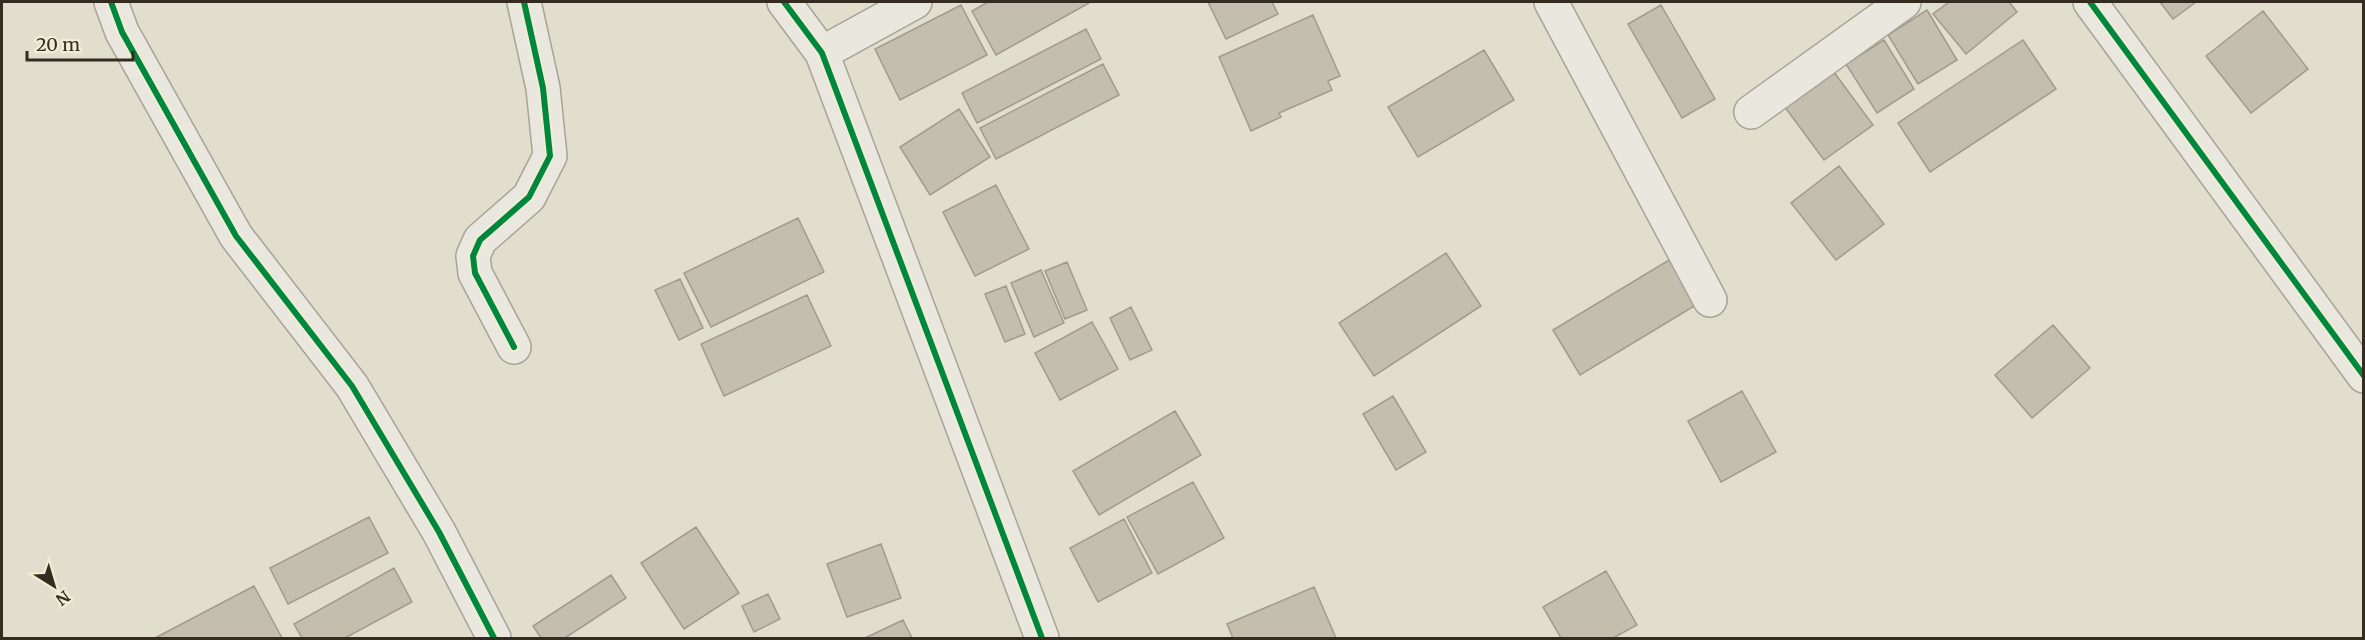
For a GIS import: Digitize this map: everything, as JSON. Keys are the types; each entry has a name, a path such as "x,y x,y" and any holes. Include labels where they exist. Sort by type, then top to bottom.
{"street":[{"path":"111,2 122,32 236,236 352,386 439,532 494,639"},
{"path":"514,347 475,273 473,256 480,240 529,197 550,156 543,88 525,2"},
{"path":"784,2 822,53 1042,639"},
{"path":"822,53 915,2"},
{"path":"1551,2 1710,300"},
{"path":"1751,112 1904,2"},
{"path":"2090,2 2364,376"}],"building":[{"path":"988,2 1089,3 996,55 972,11"},
{"path":"1208,2 1272,2 1278,14 1226,39"},
{"path":"1949,2 2009,2 2017,12 1966,54 1933,14"},
{"path":"2160,2 2196,2 2173,19"},
{"path":"961,5 987,55 900,100 875,49"},
{"path":"1661,5 1715,99 1682,118 1628,24"},
{"path":"1927,10 1957,60 1918,84 1888,35"},
{"path":"2263,11 2308,69 2251,113 2206,56"},
{"path":"1313,15 1340,76 1328,81 1332,90 1279,113 1281,117 1251,131 1219,57"},
{"path":"1086,29 1101,59 977,123 962,93"},
{"path":"1884,40 1914,89 1877,113 1846,64"},
{"path":"2023,40 2056,89 1930,172 1898,123"},
{"path":"1484,50 1514,100 1418,157 1388,107"},
{"path":"1103,64 1119,95 996,159 980,128"},
{"path":"1828,64 1873,125 1824,160 1779,99"},
{"path":"959,109 990,157 930,195 900,147"},
{"path":"1839,166 1884,224 1836,260 1791,203"},
{"path":"996,185 1029,249 975,276 943,212"},
{"path":"798,218 824,272 711,327 684,273"},
{"path":"1446,253 1481,306 1374,376 1339,323"},
{"path":"1674,257 1701,302 1580,375 1553,330"},
{"path":"1067,262 1087,310 1065,319 1045,271"},
{"path":"1041,270 1064,323 1034,337 1011,283"},
{"path":"680,279 703,328 679,340 655,290"},
{"path":"1006,286 1025,334 1005,342 985,294"},
{"path":"807,295 831,346 724,396 701,344"},
{"path":"1131,307 1152,350 1130,360 1110,318"},
{"path":"1092,322 1118,369 1060,400 1035,353"},
{"path":"2053,325 2090,368 2032,418 1995,375"},
{"path":"1742,391 1776,452 1721,482 1688,421"},
{"path":"1393,396 1426,452 1396,470 1363,414"},
{"path":"1175,411 1201,455 1099,515 1073,471"},
{"path":"1193,482 1224,538 1158,574 1127,517"},
{"path":"369,517 388,553 288,604 270,568"},
{"path":"1124,519 1152,573 1098,602 1070,548"},
{"path":"696,527 739,593 684,629 641,563"},
{"path":"881,544 901,598 847,617 827,564"},
{"path":"394,568 412,602 345,638 302,638 294,624"},
{"path":"1606,571 1637,625 1613,638 1561,638 1543,607"},
{"path":"611,575 626,598 565,638 541,638 533,626"},
{"path":"254,586 282,638 155,638"},
{"path":"1314,587 1336,638 1233,638 1227,624"},
{"path":"768,594 780,619 754,632 742,606"},
{"path":"903,620 912,638 865,638"}],"cycle path":[{"path":"111,2 122,32 236,236 352,386 439,532 494,638"},
{"path":"514,347 475,273 473,256 480,240 529,197 550,156 543,88 524,2"},
{"path":"784,2 822,53 1042,638"},
{"path":"2090,2 2364,376"}]}
